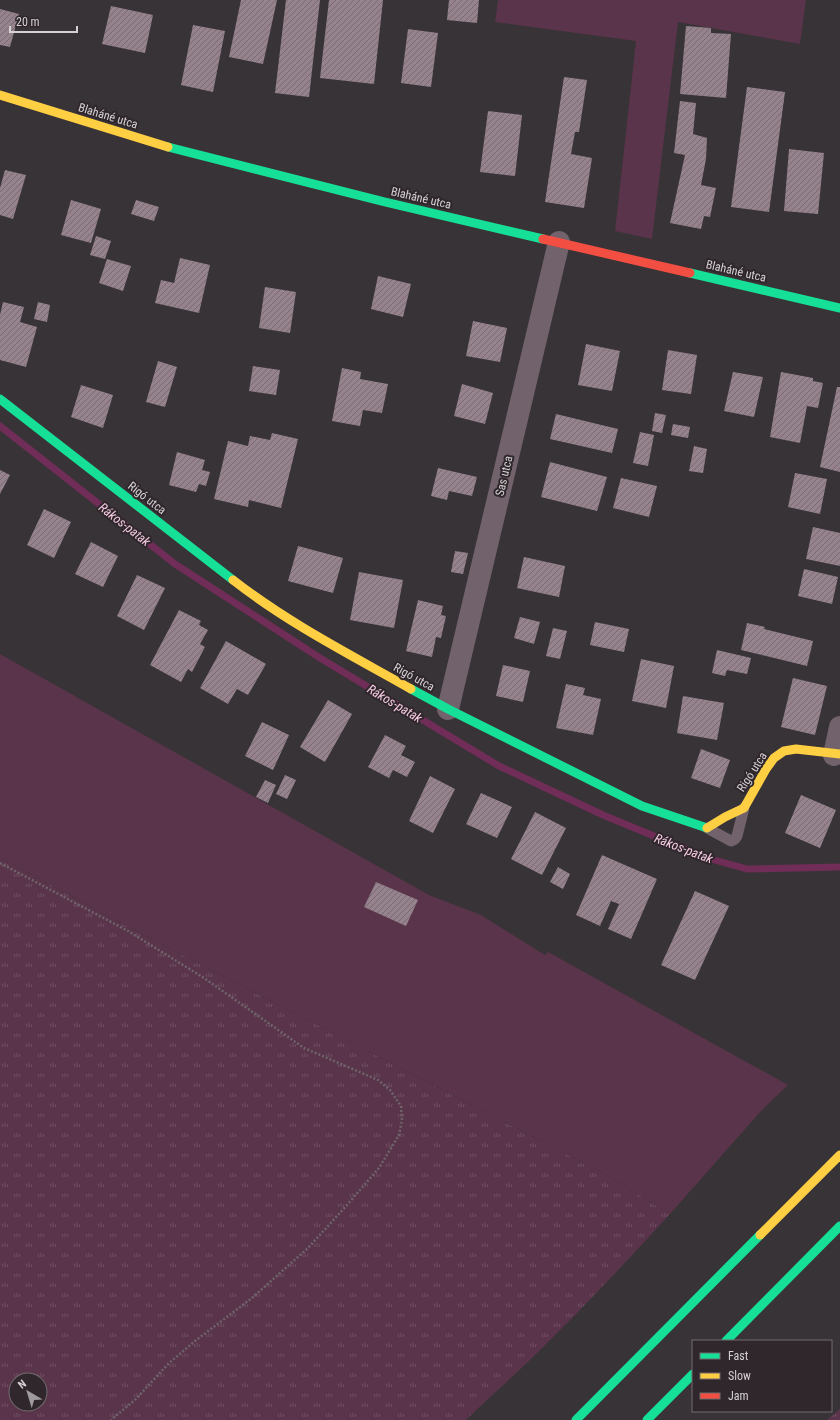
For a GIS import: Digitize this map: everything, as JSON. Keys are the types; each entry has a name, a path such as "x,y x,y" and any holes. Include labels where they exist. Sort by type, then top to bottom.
{"main road":[{"name":"Blaháné utca","path":"0,95 182,151 385,202 840,308"},
{"name":"Rigó utca","path":"0,399 257,599 321,638 448,709 642,806 707,828 744,808 766,768 774,758 784,751 796,749 837,754"},
{"path":"576,1420 840,1155"},
{"path":"727,1340 840,1226"},
{"path":"647,1420 692,1375"}],"street":[{"name":"Sas utca","path":"448,709 559,242"},
{"path":"837,754 840,727"}],"lane":[{"path":"707,828 731,840 734,839 737,836 744,808"}],"path":[{"path":"0,863 128,932 204,978 304,1048 378,1080 390,1090 401,1106 402,1120 399,1135 379,1168 338,1216 308,1248 252,1298 168,1364 136,1399 111,1420"}],"green space":[{"path":"498,0 806,0 800,44 678,22 652,239 615,231 636,41 495,22"},
{"path":"0,654 429,895 481,915 545,955 548,952 788,1085 761,1111 670,1214 607,1175 100,912 0,857"},
{"path":"0,857 100,912 607,1175 670,1214 571,1319 466,1420 0,1420"},
{"path":"840,1409 840,1420 827,1420"}],"building":[{"path":"241,0 277,0 263,64 229,57"},
{"path":"286,0 320,0 309,97 275,93"},
{"path":"329,0 383,0 374,84 320,78"},
{"path":"449,0 479,0 477,23 447,20"},
{"path":"111,6 153,15 145,53 102,44"},
{"path":"0,9 19,14 10,47 0,45"},
{"path":"193,25 225,31 213,92 181,85"},
{"path":"686,26 711,28 711,33 731,34 726,98 680,94"},
{"path":"408,29 438,33 431,87 401,83"},
{"path":"564,77 587,80 579,132 575,132 571,154 592,158 584,208 545,202"},
{"path":"747,87 785,92 769,212 731,207"},
{"path":"680,101 696,103 693,134 707,138 706,159 701,185 716,188 710,217 704,216 701,229 670,223 685,155 674,153"},
{"path":"488,111 522,115 515,176 480,172"},
{"path":"789,149 824,153 818,214 784,211"},
{"path":"5,170 26,175 13,219 0,215 0,188"},
{"path":"71,200 101,209 91,243 61,235"},
{"path":"136,200 159,207 154,221 131,214"},
{"path":"96,236 111,241 105,259 90,255"},
{"path":"180,258 210,265 199,313 155,303 161,280 174,283"},
{"path":"107,259 131,266 123,291 99,283"},
{"path":"378,276 411,284 403,317 371,309"},
{"path":"265,287 296,292 290,333 259,328"},
{"path":"3,302 24,307 20,322 37,327 26,367 0,360 0,315"},
{"path":"38,302 50,305 47,322 34,319"},
{"path":"473,321 507,328 500,362 466,356"},
{"path":"586,344 620,351 612,391 578,385"},
{"path":"668,350 697,355 691,394 662,390"},
{"path":"158,361 177,367 165,407 146,402"},
{"path":"253,366 280,370 276,395 249,391"},
{"path":"342,368 361,372 360,379 388,384 382,413 363,410 360,426 332,421"},
{"path":"733,372 763,377 754,417 724,411"},
{"path":"781,372 813,378 813,381 823,383 818,408 807,406 800,443 770,437"},
{"path":"462,384 493,393 485,424 454,416"},
{"path":"81,385 113,395 103,428 71,417"},
{"path":"837,387 840,387 840,472 820,467"},
{"path":"655,413 666,415 662,433 652,431"},
{"path":"556,414 618,429 612,453 550,439"},
{"path":"673,424 690,427 688,438 671,435"},
{"path":"640,432 654,435 648,466 633,463"},
{"path":"272,433 298,439 281,508 249,500 248,507 214,499 228,441 248,446 250,436 270,440"},
{"path":"694,446 707,449 703,473 689,471"},
{"path":"177,452 205,460 202,470 210,472 206,486 199,484 196,492 169,485"},
{"path":"550,462 607,477 597,511 541,497"},
{"path":"438,468 477,477 472,496 449,491 447,500 431,496"},
{"path":"0,470 10,475 0,494"},
{"path":"795,473 827,479 820,514 788,507"},
{"path":"621,478 657,486 649,517 613,508"},
{"path":"44,509 71,522 54,558 27,545"},
{"path":"813,527 840,533 840,566 806,559"},
{"path":"91,542 118,556 103,587 75,574"},
{"path":"298,546 343,558 333,593 288,581"},
{"path":"455,551 468,553 463,574 451,572"},
{"path":"524,557 565,566 559,597 517,588"},
{"path":"804,569 838,577 832,604 798,596"},
{"path":"359,572 403,580 394,628 350,620"},
{"path":"137,575 165,588 144,630 117,616"},
{"path":"418,600 443,606 441,615 446,616 441,638 436,637 432,657 406,651"},
{"path":"179,610 201,621 199,625 208,630 200,644 205,647 192,672 188,669 181,682 150,665"},
{"path":"520,617 540,622 534,644 514,638"},
{"path":"595,622 629,629 624,652 590,645"},
{"path":"747,623 765,627 764,629 813,641 807,666 741,650"},
{"path":"553,628 567,631 560,659 546,656"},
{"path":"226,641 266,664 248,695 237,689 228,704 200,688"},
{"path":"717,650 751,658 747,674 727,670 725,676 712,673"},
{"path":"641,659 674,666 666,708 632,701"},
{"path":"503,665 530,671 523,702 496,696"},
{"path":"793,678 827,686 815,735 781,727"},
{"path":"566,684 585,688 583,695 601,699 593,735 556,728"},
{"path":"683,696 724,703 717,740 677,733"},
{"path":"328,700 352,714 325,762 300,747"},
{"path":"262,722 289,735 273,770 245,756"},
{"path":"385,735 406,746 401,755 415,762 407,777 393,770 389,778 368,767"},
{"path":"701,749 730,760 720,788 691,778"},
{"path":"285,775 296,780 287,799 276,794"},
{"path":"430,776 455,789 433,833 409,821"},
{"path":"265,780 276,785 268,803 256,797"},
{"path":"481,793 512,807 497,838 466,824"},
{"path":"801,795 836,810 820,848 785,833"},
{"path":"535,812 566,828 542,875 511,859"},
{"path":"602,855 657,879 631,939 608,929 619,904 611,901 600,926 576,915"},
{"path":"558,867 570,874 563,889 550,882"},
{"path":"376,882 418,900 406,926 364,907"},
{"path":"695,891 729,906 695,980 661,965"}],"waterway":[{"name":"Rákos-patak","path":"0,426 175,564 320,658 499,766 603,815 707,858 747,869 840,867"}],"traffic: fast":[{"path":"168,147 385,202 543,239"},
{"path":"690,273 840,308"},
{"path":"0,399 233,580"},
{"path":"411,689 642,806 707,828"},
{"path":"727,1340 840,1226"},
{"path":"576,1420 760,1235"},
{"path":"647,1420 692,1375"}],"traffic: slow":[{"path":"0,95 168,147"},
{"path":"233,580 254,596 298,624 411,689"},
{"path":"707,828 744,808 766,769 774,758 784,751 796,749 840,754"},
{"path":"760,1235 840,1155"}],"traffic: jam":[{"path":"543,239 690,273"}]}
